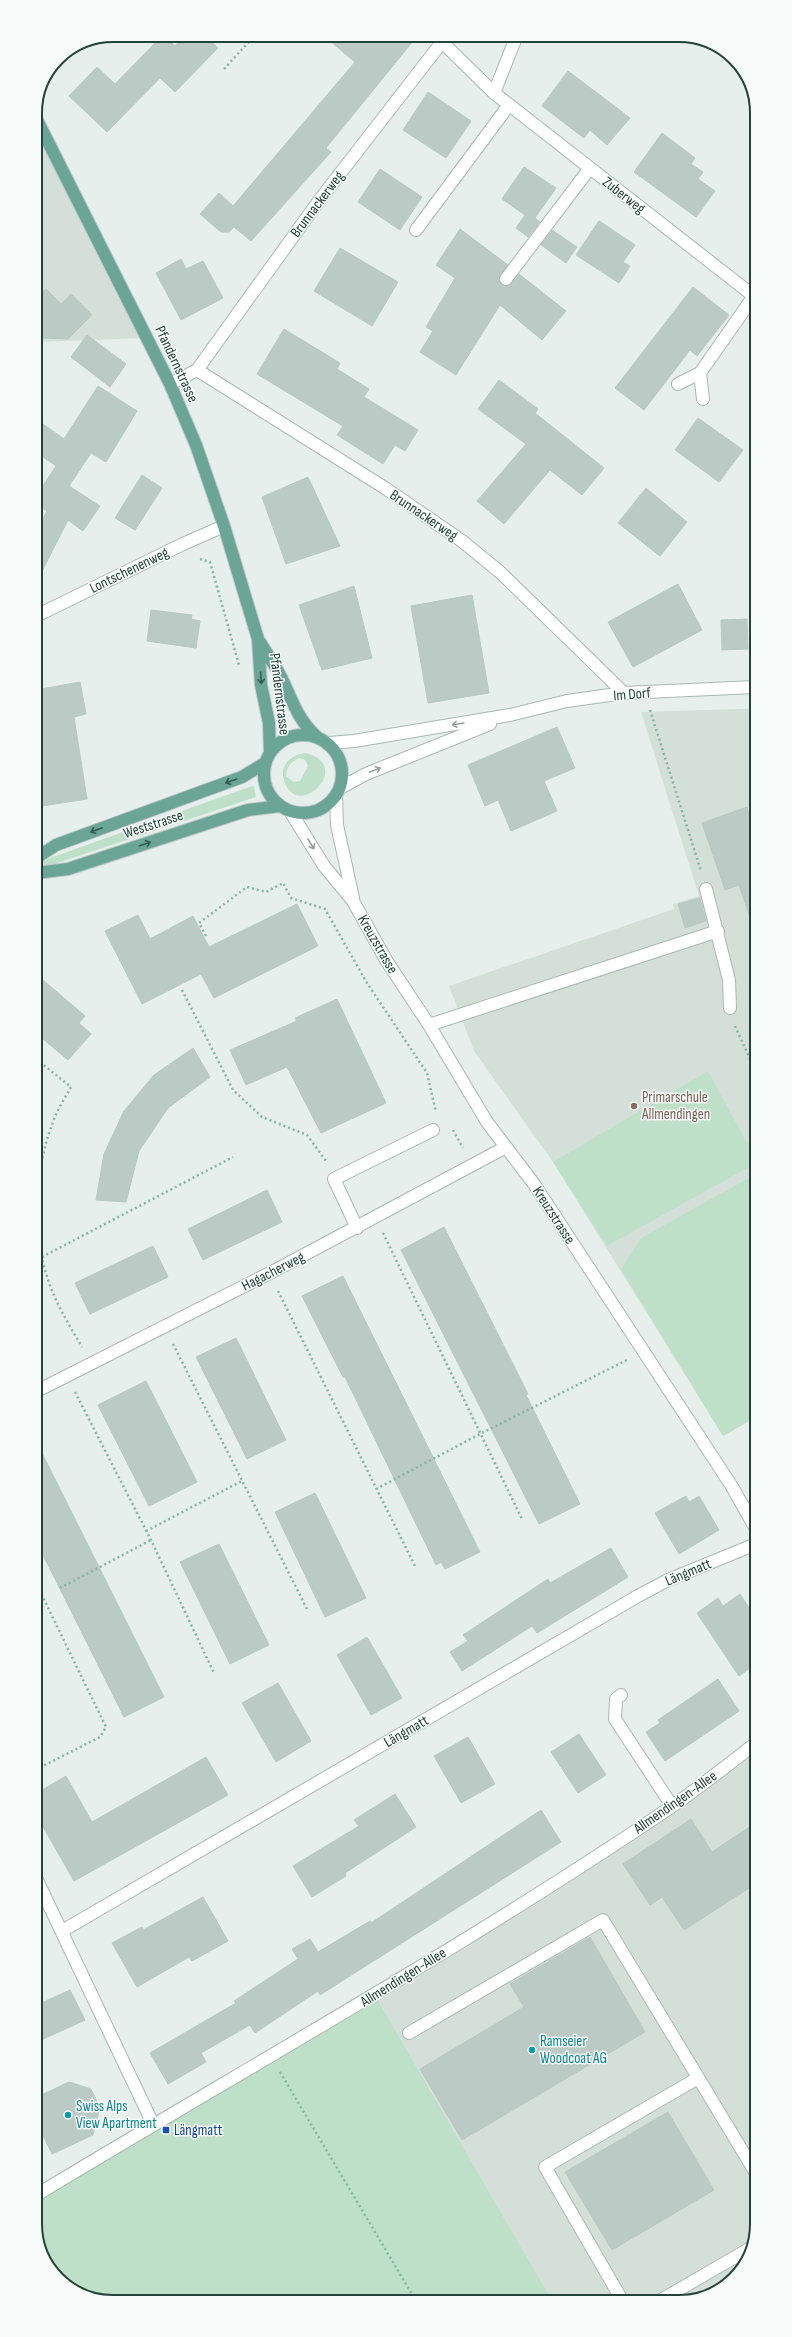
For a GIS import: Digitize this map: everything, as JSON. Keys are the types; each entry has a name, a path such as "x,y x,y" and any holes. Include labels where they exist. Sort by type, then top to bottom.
{"main road":[{"name":"Pfandernstrasse","path":"42,130 170,384 196,445 224,526 258,639 261,685 269,723 268,758"},
{"name":"Pfandernstrasse","path":"258,639 281,678 296,712 304,725 316,736"},
{"path":"307,735 316,736 329,744 337,753 342,764 343,776 338,792 329,804 310,813 285,809 273,799 265,782 268,758 282,740 290,736 307,735"},
{"name":"Weststrasse","path":"42,854 56,845 242,777 268,758"},
{"name":"Weststrasse","path":"42,872 68,869 248,810 285,809"}],"street":[{"name":"Brunnackerweg","path":"170,384 197,370 435,42"},
{"name":"Zuberweg","path":"442,42 494,93 750,293"},
{"path":"494,93 514,42"},
{"path":"416,230 509,105"},
{"path":"506,279 590,168"},
{"path":"678,384 700,374 750,302"},
{"name":"Brunnackerweg","path":"197,370 396,495 462,540 501,573 624,693"},
{"path":"700,374 703,400"},
{"name":"Lontschenenweg","path":"42,613 183,544 224,526"},
{"name":"Im Dorf","path":"329,744 510,715 567,702 624,693 750,687"},
{"name":"Im Dorf","path":"338,792 366,774 510,715"},
{"name":"Kreuzstrasse","path":"338,792 336,825 353,901"},
{"name":"Kreuzstrasse","path":"285,809 324,866 353,901 386,960 429,1025 487,1122 560,1223 730,1485 750,1519"},
{"path":"706,889 718,931 729,980 730,1008"},
{"path":"429,1025 718,931"},
{"path":"357,1228 334,1179 433,1130"},
{"name":"Hagacherweg","path":"42,1388 357,1228 506,1147"},
{"name":"Längmatt","path":"62,1931 638,1596 668,1580 750,1546"},
{"path":"621,1695 616,1699 615,1719 672,1806"},
{"name":"Allmendingen-Allee","path":"42,2192 153,2124 381,1991 548,1887 672,1806 750,1748"},
{"path":"42,1890 153,2124"},
{"path":"409,2032 603,1920 750,2163"},
{"path":"619,2295 545,2167 698,2078"},
{"path":"670,2295 745,2251"}],"path":[{"path":"224,70 249,42"},
{"path":"196,557 210,562 240,667"},
{"path":"650,710 706,889"},
{"path":"206,936 199,923 247,887 266,892 283,883 291,898 325,909 367,983 428,1073 438,1119"},
{"path":"182,990 233,1090 262,1117 307,1135 322,1153 334,1179"},
{"path":"730,1008 736,1030 750,1059"},
{"path":"42,1064 71,1087 53,1121 42,1156"},
{"path":"84,1352 53,1294 42,1257 233,1157"},
{"path":"376,1218 522,1519"},
{"path":"270,1273 415,1566"},
{"path":"164,1327 308,1611"},
{"path":"376,1489 480,1434 630,1359"},
{"path":"67,1375 151,1540 214,1673"},
{"path":"146,1531 242,1481"},
{"path":"60,1588 151,1540"},
{"path":"42,1595 106,1727 100,1737 42,1766"},
{"path":"270,2056 412,2295"}],"shaded area":[{"path":"42,130 147,338 42,342"},
{"name":"Primarschule Allmendingen","path":"750,709 750,1420 723,1436 553,1162 474,1051 449,986 674,909 673,904 699,896 641,712"},
{"path":"750,1747 750,2224 748,2243 741,2260 719,2283 706,2290 698,2293 679,2295 549,2295 375,1995 548,1887"}],"green space":[{"path":"305,753 319,759 325,768 324,778 318,787 309,794 300,796 290,792 284,780 283,770 291,758","holes":["299,758 305,760 308,766 300,781 294,782 286,776 288,767 291,763"]},
{"path":"252,786 254,787 256,797 42,868 42,861"},
{"path":"708,1071 747,1143 750,1141 750,1166 607,1246 553,1162"},
{"path":"750,1177 750,1420 723,1436 621,1269 641,1238"},
{"path":"375,1995 549,2295 108,2295 94,2293 77,2286 60,2271 49,2256 44,2243 42,2224 42,2192"}],"building":[{"path":"156,42 171,42 175,46 179,42 212,42 218,48 175,92 160,78 107,132 69,96 97,67 115,84"},
{"path":"331,42 412,42 326,148 331,152 251,241 234,227 229,232 221,232 200,214 219,193 233,206 355,62"},
{"path":"568,71 630,118 607,145 590,130 584,138 542,106"},
{"path":"428,92 471,121 446,158 403,130"},
{"path":"662,133 695,158 691,164 703,172 698,179 715,191 696,217 634,172"},
{"path":"524,167 556,188 535,218 540,222 528,237 516,228 525,215 502,199"},
{"path":"380,169 422,197 400,230 358,202"},
{"path":"599,221 635,245 623,262 630,266 619,283 576,255"},
{"path":"460,229 508,265 499,278 501,285 509,286 519,274 566,311 542,340 500,305 456,375 420,352 433,331 426,327 455,278 436,265"},
{"path":"552,230 577,247 566,263 541,245"},
{"path":"340,248 398,282 372,326 314,291"},
{"path":"181,259 186,269 203,261 223,298 181,320 156,273"},
{"path":"693,287 729,315 697,356 690,350 644,410 615,388"},
{"path":"46,289 61,304 71,294 92,315 68,339 42,338 42,293"},
{"path":"284,329 340,363 337,369 369,389 364,397 418,430 405,451 395,445 383,464 337,435 343,426 257,374"},
{"path":"87,335 126,364 110,387 71,357"},
{"path":"499,380 538,409 535,413 604,468 582,495 550,470 504,524 477,501 526,444 478,409"},
{"path":"98,386 137,411 106,462 91,453 69,486 100,506 83,531 68,520 42,571 42,521 47,511 42,508 42,487 56,466 42,456 42,423 64,439"},
{"path":"698,418 743,450 719,482 675,450"},
{"path":"142,475 162,488 135,530 115,518"},
{"path":"308,477 340,546 286,564 262,497"},
{"path":"646,488 687,522 660,556 618,523"},
{"path":"678,584 702,630 633,667 608,622"},
{"path":"354,586 372,658 322,670 299,605"},
{"path":"472,595 489,693 428,703 411,606"},
{"path":"151,610 192,615 191,619 200,621 196,648 147,641"},
{"path":"747,619 748,649 722,650 721,620"},
{"path":"80,682 86,714 74,717 87,799 42,806 42,689"},
{"path":"557,727 575,768 544,781 557,811 511,831 498,800 485,806 468,765"},
{"path":"747,807 750,815 750,917 739,885 725,890 702,823"},
{"path":"700,898 706,921 685,928 678,904"},
{"path":"297,904 318,946 214,998 201,974 142,1004 105,931 138,915 150,939 193,916 209,947"},
{"path":"42,979 85,1016 79,1023 91,1034 68,1060 42,1038"},
{"path":"337,999 386,1103 321,1133 287,1067 246,1085 230,1050 297,1021 295,1018"},
{"path":"193,1048 210,1077 168,1108 139,1151 126,1202 96,1200 104,1154 124,1111 154,1075"},
{"path":"267,1190 282,1222 203,1260 188,1229"},
{"path":"444,1227 528,1394 526,1395 580,1504 539,1524 401,1250"},
{"path":"153,1246 168,1277 90,1314 75,1283"},
{"path":"343,1276 480,1552 445,1569 441,1562 436,1565 345,1377 343,1377 302,1296"},
{"path":"236,1338 286,1440 247,1459 196,1357"},
{"path":"146,1381 197,1482 149,1506 98,1405"},
{"path":"42,1453 164,1697 124,1717 42,1553"},
{"path":"315,1493 366,1598 325,1617 275,1512"},
{"path":"686,1496 689,1502 699,1496 719,1530 679,1554 655,1513"},
{"path":"219,1544 269,1645 230,1664 180,1562"},
{"path":"611,1548 628,1577 537,1633 532,1626 462,1671 450,1652 468,1641 463,1635 548,1579 550,1583"},
{"path":"740,1594 750,1610 750,1668 739,1676 697,1613 718,1598 723,1606"},
{"path":"367,1637 402,1698 371,1715 337,1655"},
{"path":"718,1679 739,1711 665,1761 646,1732 660,1723 658,1720"},
{"path":"278,1683 311,1741 276,1762 242,1703"},
{"path":"579,1734 606,1775 578,1793 551,1752"},
{"path":"468,1737 495,1784 461,1803 434,1756"},
{"path":"206,1757 228,1795 74,1881 42,1825 42,1790 66,1776 92,1822"},
{"path":"395,1794 416,1827 345,1873 346,1876 312,1897 293,1866 359,1826 354,1820"},
{"path":"541,1810 561,1842 320,1995 318,1991 255,2033 250,2025 201,2053 206,2062 168,2084 150,2053 236,2003 234,2001 298,1959 292,1949 310,1939 318,1952 370,1921 371,1923"},
{"path":"691,1819 712,1852 750,1827 750,1888 684,1930 662,1897 650,1905 623,1864"},
{"path":"203,1897 228,1941 192,1961 189,1957 137,1987 112,1943 142,1927 143,1930"},
{"name":"Ramseier Woodcoat AG","path":"590,1937 645,2032 462,2140 420,2069 524,2007 510,1984"},
{"path":"70,1990 85,2020 42,2040 42,2003"},
{"name":"Swiss Alps View Apartment","path":"69,2082 91,2089 100,2108 93,2135 52,2154 42,2133 42,2095"},
{"path":"668,2112 714,2190 612,2250 565,2172"}],"place":[{"name":"Primarschule Allmendingen","path":"634,1106"},
{"name":"Ramseier Woodcoat AG","path":"532,2050"},
{"name":"Swiss Alps View Apartment","path":"68,2115"},
{"name":"Längmatt","path":"166,2130"}]}
